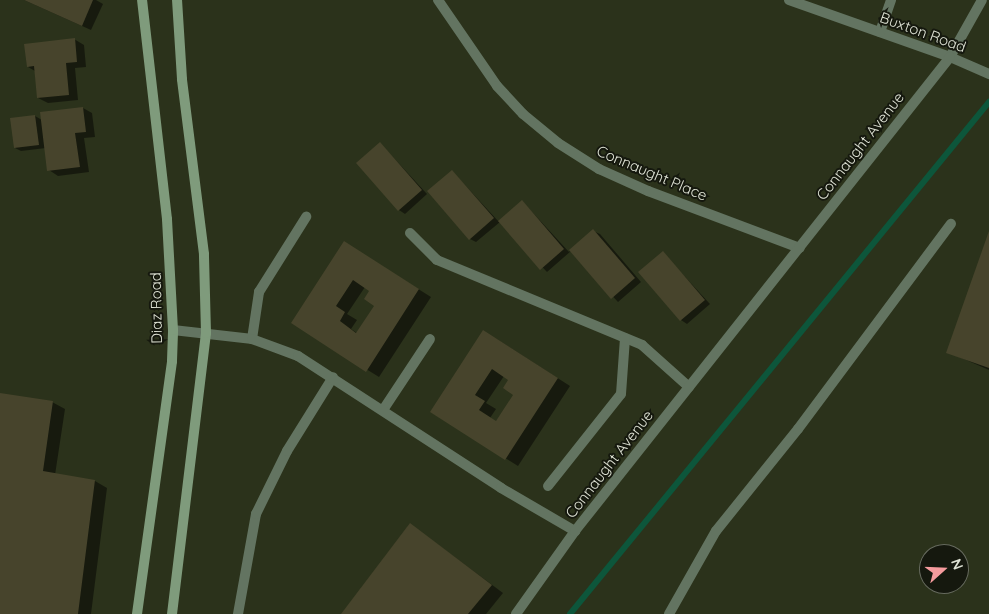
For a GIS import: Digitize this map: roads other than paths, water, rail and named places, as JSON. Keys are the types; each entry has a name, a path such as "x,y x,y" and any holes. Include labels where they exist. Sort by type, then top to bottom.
{"street":[{"name":"Diaz Road","path":"137,614 172,361 173,330 168,226 142,0"},
{"path":"172,614 206,332 204,254 177,0"},
{"name":"Connaught Place","path":"438,0 497,86 522,114 558,144 599,169 648,191 800,248"},
{"name":"Buxton Road","path":"789,0 950,57 989,74"},
{"path":"880,32 891,0"},
{"name":"Connaught Avenue","path":"173,330 206,332 252,339 276,345 333,377 501,488 575,531 950,57 982,0"},
{"path":"252,339 259,292 306,217"},
{"path":"669,614 716,531 798,429 951,224"},
{"path":"410,232 436,260 625,338 649,350 690,387"},
{"path":"548,486 622,394 625,338"},
{"path":"383,410 430,339"},
{"path":"238,614 250,537 259,507 287,452 333,377"},
{"path":"516,614 575,531"}],"waterway":[{"path":"570,614 989,102"}]}
